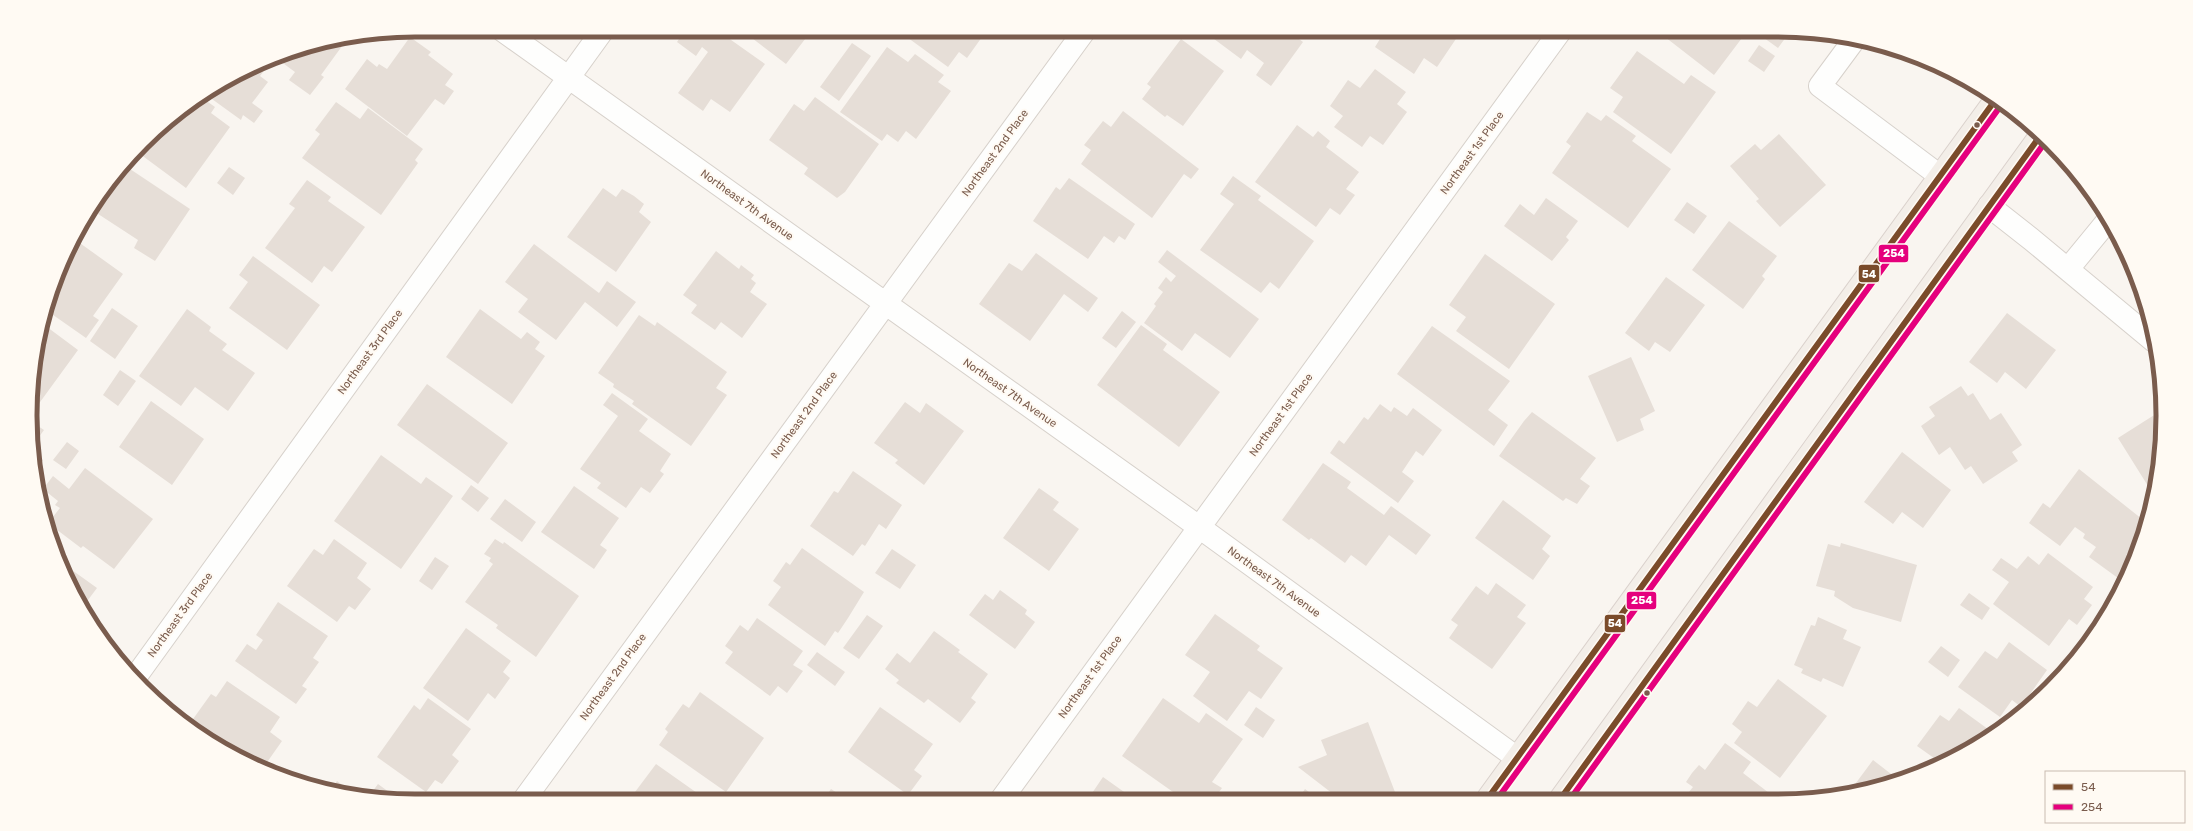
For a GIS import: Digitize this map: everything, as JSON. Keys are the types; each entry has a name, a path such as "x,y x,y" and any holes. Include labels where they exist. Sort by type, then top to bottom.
{"main road":[{"path":"1491,794 1992,104"},
{"path":"1566,794 2037,140"},
{"path":"1507,794 1517,758"}],"street":[{"name":"Northeast 7th Avenue","path":"512,37 1199,527 1517,758"},
{"name":"Northeast 3rd Place","path":"138,673 598,37"},
{"name":"Northeast 2nd Place","path":"528,794 1080,37"},
{"name":"Northeast 1st Place","path":"1005,794 1556,37"},
{"path":"1851,44 1820,86 1940,176"},
{"path":"1989,206 2068,269 2147,335"},
{"path":"2068,269 2104,225"}],"building":[{"path":"410,37 431,52 428,55 453,74 445,85 454,91 444,105 435,99 407,136 345,89 367,59 377,67 379,64 387,69"},
{"path":"680,37 727,37 765,64 730,112 711,99 703,111 678,93 708,52 702,47 696,56 677,42"},
{"path":"751,37 807,37 786,64"},
{"path":"907,37 982,37 967,58 959,52 948,67"},
{"path":"1211,37 1296,37 1303,42 1271,86 1256,75 1264,63 1247,50 1241,59"},
{"path":"1381,37 1457,37 1437,67 1424,58 1414,74 1375,47"},
{"path":"1665,37 1743,37 1714,75"},
{"path":"1763,37 1786,37 1778,48"},
{"path":"1181,39 1224,71 1183,126 1167,115 1165,117 1142,99 1151,87 1147,84"},
{"path":"852,43 871,56 839,101 820,87"},
{"path":"344,44 321,75 324,77 310,95 289,80 295,72 281,62 294,57"},
{"path":"1759,45 1775,56 1764,72 1748,61"},
{"path":"887,47 908,62 915,54 944,75 938,82 951,91 916,139 906,131 898,142 887,134 882,141 840,112"},
{"path":"1637,51 1684,84 1691,75 1716,92 1671,154 1613,112 1623,97 1610,88"},
{"path":"266,68 260,76 268,82 252,103 263,111 254,123 243,115 241,120 210,98 248,76"},
{"path":"1375,69 1406,92 1397,104 1407,112 1383,145 1370,136 1362,147 1334,127 1343,116 1330,106 1348,80 1360,88"},
{"path":"815,97 879,144 845,192 837,198 804,174 808,168 769,140 794,104 804,111"},
{"path":"206,100 215,107 211,113 230,127 186,188 141,155 166,131"},
{"path":"336,102 360,119 368,108 423,149 415,160 418,163 381,215 302,158 320,134 315,130"},
{"path":"1123,111 1199,169 1191,179 1184,174 1152,218 1081,164 1091,150 1084,145 1103,121 1111,127"},
{"path":"1587,112 1601,121 1606,115 1636,136 1632,141 1671,169 1628,228 1552,173 1571,146 1566,142"},
{"path":"1297,125 1313,137 1318,131 1330,141 1326,147 1359,172 1346,189 1355,195 1340,215 1330,208 1316,227 1255,182"},
{"path":"1779,134 1826,185 1780,227 1756,201 1759,199 1730,166 1755,144 1761,150"},
{"path":"229,167 245,178 233,195 217,183"},
{"path":"129,168 190,209 155,261 134,248 138,240 96,213 115,185"},
{"path":"1233,176 1261,196 1258,200 1314,241 1279,289 1270,282 1261,293 1200,250 1234,204 1220,194"},
{"path":"1069,178 1135,224 1125,240 1119,236 1114,243 1104,236 1088,259 1033,221 1056,187 1060,190"},
{"path":"307,180 331,197 328,201 365,227 332,272 324,266 312,283 265,248 295,208 289,204"},
{"path":"603,188 616,197 622,189 634,196 644,204 639,212 651,222 616,272 567,237"},
{"path":"1546,198 1578,221 1566,237 1569,240 1552,261 1504,226 1520,204 1534,215"},
{"path":"1687,202 1707,216 1694,234 1674,220"},
{"path":"1729,221 1777,256 1762,276 1765,279 1743,309 1692,270"},
{"path":"79,242 123,274 93,316 99,320 86,338 51,314 57,294"},
{"path":"534,244 599,293 607,281 636,302 617,327 585,302 556,340 518,312 528,299 505,282"},
{"path":"1167,250 1259,319 1230,358 1195,333 1182,351 1144,323 1156,306 1154,304 1163,292 1158,288 1166,277 1171,282 1176,276 1158,262"},
{"path":"716,251 739,269 741,265 754,275 751,279 756,283 750,292 767,304 742,338 721,322 715,330 691,313 697,305 683,295"},
{"path":"1036,253 1098,298 1088,312 1064,294 1030,341 979,304 1009,263 1022,271"},
{"path":"1485,254 1555,304 1509,369 1456,331 1466,317 1449,305"},
{"path":"253,256 320,305 287,350 229,308 248,282 239,275"},
{"path":"1666,277 1705,305 1670,352 1655,342 1649,351 1625,333"},
{"path":"112,308 138,326 115,359 90,341"},
{"path":"187,309 211,327 209,331 227,344 222,350 255,373 228,411 195,387 181,406 139,376"},
{"path":"480,309 521,339 527,332 540,342 535,349 545,356 512,404 446,357"},
{"path":"1122,311 1136,322 1116,348 1102,338"},
{"path":"2007,313 2056,350 2026,389 2005,372 1997,383 1969,362"},
{"path":"639,315 655,326 657,322 727,372 716,388 727,395 691,446 632,404 634,401 613,387 614,384 598,373"},
{"path":"1141,325 1167,344 1163,350 1220,392 1179,447 1097,385"},
{"path":"1432,326 1510,381 1488,410 1508,425 1494,446 1397,374"},
{"path":"48,327 78,350 37,406 40,366"},
{"path":"1631,357 1655,411 1640,419 1644,430 1617,442 1588,376"},
{"path":"120,370 136,381 118,406 103,395"},
{"path":"427,384 508,443 478,484 397,425"},
{"path":"1961,386 1968,396 1973,393 1990,420 2001,413 2022,445 2012,452 2018,461 1983,484 1971,466 1965,470 1950,447 1939,455 1921,426 1935,416 1929,407"},
{"path":"612,393 648,419 639,431 671,454 660,471 664,474 650,493 641,487 626,508 597,488 601,483 580,469 618,416 603,405"},
{"path":"151,401 204,439 172,485 119,447"},
{"path":"905,402 920,413 926,403 964,431 924,485 895,463 898,460 874,443"},
{"path":"1380,404 1391,412 1394,407 1407,416 1413,408 1442,430 1423,456 1416,451 1402,472 1414,481 1398,503 1330,453 1339,440 1344,444 1364,417 1368,420"},
{"path":"1532,412 1596,458 1580,479 1590,486 1577,504 1566,498 1563,501 1499,456"},
{"path":"2156,414 2153,465 2149,488 2118,438"},
{"path":"37,426 44,430 38,438"},
{"path":"67,442 79,451 66,469 53,460"},
{"path":"1902,452 1951,490 1923,528 1902,512 1893,524 1864,502"},
{"path":"381,455 421,484 426,477 453,496 401,569 334,521"},
{"path":"39,457 43,460 40,465"},
{"path":"1323,463 1351,482 1347,488 1384,515 1391,506 1431,535 1416,555 1389,535 1366,566 1351,555 1345,563 1311,538 1309,540 1282,520"},
{"path":"85,468 153,519 114,569 83,546 81,548 54,528 52,518 60,508 55,505 58,501 44,490 44,488 53,476 69,489"},
{"path":"2079,469 2141,519 2136,537 2119,579 2089,557 2096,547 2083,538 2085,534 2075,527 2060,546 2029,523 2043,503 2050,508"},
{"path":"853,471 902,505 886,529 879,524 865,546 862,544 853,556 810,526 834,491 838,493"},
{"path":"471,485 489,498 478,512 461,499"},
{"path":"574,486 619,518 600,545 607,550 594,569 541,532"},
{"path":"1039,488 1059,502 1053,510 1079,529 1049,571 1003,538"},
{"path":"505,499 536,522 522,542 490,519"},
{"path":"1503,500 1551,536 1542,549 1550,556 1533,580 1475,538"},
{"path":"334,539 367,563 357,578 371,589 355,610 349,606 337,622 287,586 314,549 323,555"},
{"path":"495,539 503,544 504,542 579,596 536,657 496,628 498,625 465,602 493,564 489,561 491,558 484,554"},
{"path":"1841,543 1917,565 1901,622 1853,608 1834,596 1835,591 1816,586 1828,544 1840,547"},
{"path":"802,548 864,592 838,633 835,631 825,646 768,605 781,587 773,581 786,562 790,565"},
{"path":"892,549 916,565 900,589 875,573"},
{"path":"2048,553 2093,587 2084,599 2092,605 2077,625 2069,619 2049,646 1993,604 2009,582 1992,570 2001,558 2017,569 2028,556 2039,565"},
{"path":"435,557 449,566 432,590 419,581"},
{"path":"70,568 97,588 86,602"},
{"path":"1496,583 1526,605 1517,617 1526,623 1492,669 1449,638 1458,625 1451,620 1476,586 1488,595"},
{"path":"1000,590 1027,610 1025,614 1035,622 1015,649 969,615 985,594 993,600"},
{"path":"1969,593 1990,608 1982,620 1960,605"},
{"path":"278,602 328,636 313,658 319,662 302,686 307,689 296,704 235,661 247,644 256,650 263,640 256,635"},
{"path":"1215,614 1260,646 1257,650 1283,668 1261,699 1249,691 1227,721 1193,696 1210,672 1185,655"},
{"path":"867,615 883,626 859,659 843,648"},
{"path":"1818,617 1847,630 1843,639 1861,647 1843,687 1823,678 1821,682 1801,673 1803,669 1794,665 1811,625 1815,626"},
{"path":"757,618 803,651 793,665 803,671 787,693 778,686 770,696 725,663 733,652 725,646 740,625 748,631"},
{"path":"466,628 511,661 503,672 510,678 495,699 488,693 468,721 423,688"},
{"path":"934,631 960,650 958,652 988,674 971,698 976,702 960,723 928,699 924,703 896,683 899,680 885,669 897,653 910,663"},
{"path":"2009,642 2047,670 2024,702 2020,706 2012,700 2000,717 1958,687 1985,651 1997,659"},
{"path":"1941,646 1960,660 1948,677 1928,662"},
{"path":"817,652 845,672 835,686 807,665"},
{"path":"1778,679 1827,716 1780,778 1734,743 1742,732 1732,724 1748,701 1757,707"},
{"path":"227,681 280,717 270,732 282,741 266,763 226,743 192,721 211,694 216,697"},
{"path":"700,692 764,738 726,792 659,745 668,732 665,729 683,704 689,708"},
{"path":"428,698 471,729 452,755 459,761 442,784 435,780 426,792 377,757 414,705 420,710"},
{"path":"1163,698 1199,723 1206,713 1243,739 1212,782 1222,788 1218,794 1176,794 1122,756"},
{"path":"880,707 933,744 914,770 922,776 909,794 907,794 848,752"},
{"path":"1256,707 1275,720 1263,738 1244,725"},
{"path":"1959,708 1989,730 1967,743 1936,759 1917,746 1940,715 1949,721"},
{"path":"1368,722 1395,792 1390,794 1333,794 1298,767 1327,755 1321,740"},
{"path":"1725,743 1751,762 1743,773 1770,794 1687,794 1693,787 1686,782 1692,773 1699,765 1705,770"},
{"path":"1873,760 1893,776 1875,781 1853,786"},
{"path":"656,764 698,794 634,794"},
{"path":"1103,777 1127,794 1091,794"},
{"path":"337,781 346,788 342,787 334,785"},
{"path":"378,784 390,793 373,792"},
{"path":"831,789 839,794 827,794"},
{"path":"1305,789 1312,794 1302,794"}],"transit line":[{"name":"54","path":"1491,794 1992,104"},
{"name":"254","path":"1501,794 1999,109"},
{"name":"54","path":"1564,794 2037,140"},
{"name":"254","path":"1574,794 2043,146"}]}
